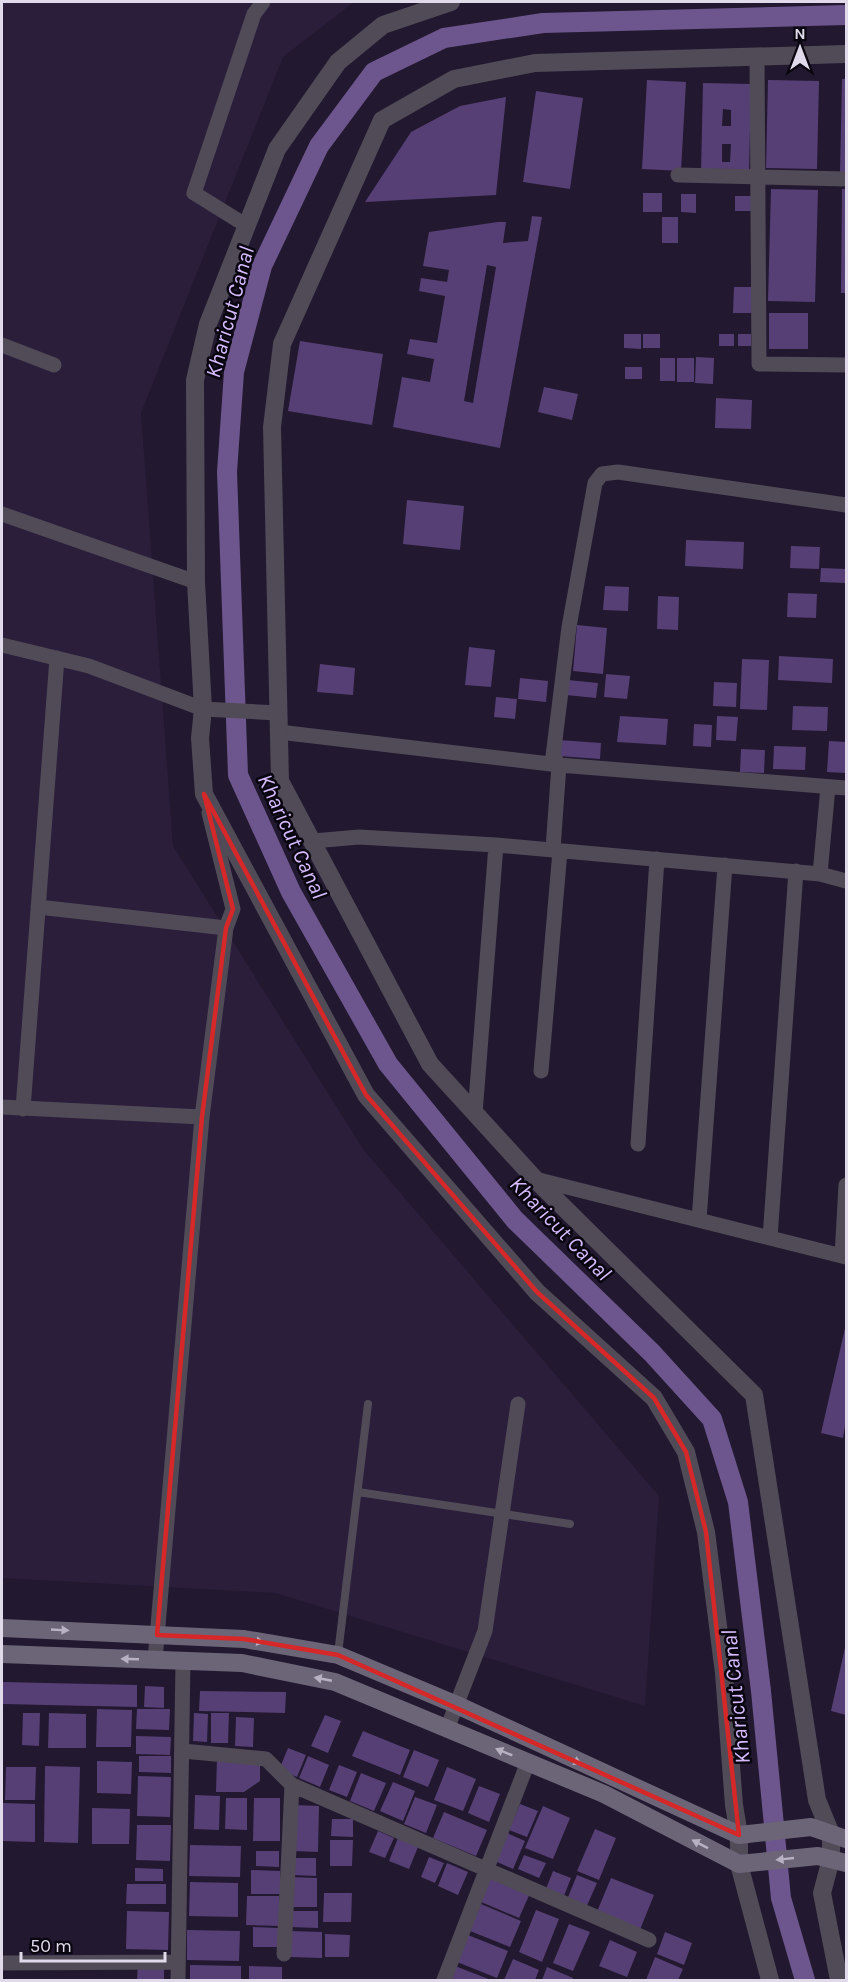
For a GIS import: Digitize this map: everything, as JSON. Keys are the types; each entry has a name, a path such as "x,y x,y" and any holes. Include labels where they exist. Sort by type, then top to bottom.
{"main road":[{"path":"2,1628 244,1639 338,1655 457,1705 743,1834 811,1827 839,1837"},
{"path":"2,1654 242,1663 335,1682 604,1794 746,1863 832,1860"}],"street":[{"path":"247,226 194,193 254,14 263,2"},
{"path":"155,1660 202,1118 226,928 233,909 204,794 200,738 206,710 196,582 195,380 208,324 277,150 338,62 383,25 451,2"},
{"path":"839,1980 822,1893 839,1837 817,1800 754,1395 535,1179 430,1064 280,781 272,427 282,344 382,120 454,79 535,63 846,54"},
{"path":"757,57 759,364 846,365"},
{"path":"678,175 846,179"},
{"path":"2,345 54,365"},
{"path":"541,1071 557,850 559,765 553,756 569,627 595,483 602,474 618,472 846,505"},
{"path":"2,514 196,582"},
{"path":"2,645 89,666 206,710 277,713"},
{"path":"23,1109 57,658"},
{"path":"279,732 559,765 846,788"},
{"path":"820,874 828,787"},
{"path":"204,794 366,1095 537,1292 654,1398 686,1452 706,1532 724,1673 734,1805 743,1834 746,1863 770,1980"},
{"path":"312,841 359,837 496,845 820,874 846,881"},
{"path":"475,1114 496,845"},
{"path":"638,1144 657,859"},
{"path":"699,1220 725,865"},
{"path":"770,1238 796,872"},
{"path":"38,907 226,928"},
{"path":"2,1107 202,1118"},
{"path":"535,1179 844,1257 846,1185"},
{"path":"447,1729 485,1631 518,1404"},
{"path":"178,1980 183,1661"},
{"path":"183,1751 266,1760 292,1785 649,1940"},
{"path":"444,1980 528,1762"},
{"path":"284,1954 292,1785"},
{"path":"2,1963 178,1962"}],"lane":[{"path":"338,1655 368,1404"},
{"path":"358,1492 503,1512 570,1524"}],"highlighted area":[{"path":"204,794 366,1095 537,1292 654,1398 686,1452 706,1532 739,1835 338,1655 244,1639 157,1635 202,1117 226,928 233,909"}],"shaded area":[{"path":"2,2 354,2 283,57 141,413 173,846 363,1149 659,1496 645,1706 275,1593 2,1578"}],"building":[{"path":"842,79 846,79 846,173 840,173"},
{"path":"647,80 686,82 681,171 642,169"},
{"path":"768,80 819,81 817,169 766,168"},
{"path":"703,83 751,84 749,173 701,172","holes":["723,109 731,110 731,126 722,126","722,144 731,144 730,162 722,162"]},
{"path":"536,91 583,98 570,189 523,182"},
{"path":"506,97 496,195 365,202 411,132 460,106"},
{"path":"771,189 818,190 815,302 768,301"},
{"path":"842,189 846,189 846,293 841,293"},
{"path":"643,193 662,193 662,212 643,212"},
{"path":"681,194 696,194 696,213 681,212"},
{"path":"735,196 751,196 751,211 735,211"},
{"path":"532,216 542,217 500,448 393,427 402,377 430,382 434,359 407,354 410,339 437,343 445,296 419,291 421,278 447,282 449,270 423,266 429,232 506,222 503,243 528,241","holes":["487,265 496,267 473,403 464,401"]},
{"path":"662,217 678,217 678,243 662,243"},
{"path":"734,287 752,287 752,313 733,313"},
{"path":"769,313 808,313 808,349 769,349"},
{"path":"624,334 641,334 641,349 624,348"},
{"path":"643,334 660,334 660,348 643,348"},
{"path":"719,334 734,334 734,346 719,346"},
{"path":"738,334 751,334 751,346 738,346"},
{"path":"300,341 383,354 372,425 288,411"},
{"path":"696,357 714,358 713,384 695,383"},
{"path":"660,358 675,358 675,381 660,381"},
{"path":"677,358 694,358 694,382 677,382"},
{"path":"625,367 642,367 642,379 625,379"},
{"path":"544,387 578,394 572,420 538,412"},
{"path":"716,398 752,400 751,429 715,428"},
{"path":"407,500 464,506 460,550 403,544"},
{"path":"686,540 744,542 743,569 685,566"},
{"path":"791,546 820,547 819,569 790,568"},
{"path":"821,568 846,569 846,583 820,582"},
{"path":"605,586 629,587 628,611 603,610"},
{"path":"788,593 817,594 816,618 787,617"},
{"path":"658,596 679,597 678,630 657,629"},
{"path":"577,625 607,628 603,674 573,671"},
{"path":"469,647 495,650 491,687 465,685"},
{"path":"779,656 833,659 832,683 778,680"},
{"path":"742,659 769,660 767,710 740,709"},
{"path":"320,664 355,668 353,695 317,692"},
{"path":"606,674 630,676 627,699 604,697"},
{"path":"520,678 548,681 546,702 518,699"},
{"path":"568,680 598,683 596,698 566,695"},
{"path":"714,682 737,683 736,707 713,706"},
{"path":"496,697 517,699 515,719 494,717"},
{"path":"793,706 828,707 827,731 792,730"},
{"path":"620,716 668,719 666,745 617,742"},
{"path":"717,716 738,717 736,741 716,740"},
{"path":"694,724 712,725 711,747 693,746"},
{"path":"559,740 601,743 600,759 558,756"},
{"path":"829,741 846,742 846,773 827,772"},
{"path":"774,746 806,747 805,770 773,769"},
{"path":"741,749 765,750 764,773 740,772"},
{"path":"846,1324 846,1420 843,1438 821,1433"},
{"path":"846,1643 846,1715 831,1711"},
{"path":"2,1682 137,1685 137,1707 2,1704"},
{"path":"145,1686 164,1687 164,1708 144,1707"},
{"path":"200,1691 286,1692 285,1713 199,1711"},
{"path":"97,1709 132,1710 131,1747 96,1747"},
{"path":"137,1709 170,1709 169,1730 136,1729"},
{"path":"23,1713 40,1713 39,1746 22,1745"},
{"path":"49,1713 86,1714 86,1748 48,1748"},
{"path":"194,1713 208,1714 207,1742 193,1741"},
{"path":"211,1713 229,1713 228,1743 211,1743"},
{"path":"325,1715 341,1721 328,1753 311,1746"},
{"path":"236,1717 254,1718 253,1747 235,1746"},
{"path":"363,1731 410,1750 400,1775 352,1756"},
{"path":"136,1736 171,1737 170,1755 136,1754"},
{"path":"288,1748 306,1755 297,1777 279,1770"},
{"path":"414,1750 439,1760 428,1787 403,1777"},
{"path":"139,1756 171,1756 171,1773 139,1772"},
{"path":"308,1756 329,1765 320,1787 299,1778"},
{"path":"217,1759 260,1759 260,1781 244,1792 216,1792"},
{"path":"97,1761 132,1762 131,1794 97,1793"},
{"path":"339,1765 357,1772 347,1797 329,1790"},
{"path":"45,1766 80,1767 78,1843 44,1842"},
{"path":"6,1767 36,1767 35,1800 5,1800"},
{"path":"447,1767 476,1779 463,1811 434,1800"},
{"path":"361,1773 386,1783 374,1811 350,1801"},
{"path":"138,1776 171,1777 170,1817 137,1816"},
{"path":"393,1782 415,1791 403,1821 380,1811"},
{"path":"479,1786 500,1794 489,1822 468,1813"},
{"path":"195,1795 220,1796 219,1830 194,1829"},
{"path":"415,1797 437,1805 426,1833 404,1824"},
{"path":"226,1798 247,1798 247,1830 225,1829"},
{"path":"254,1798 280,1798 280,1841 253,1841"},
{"path":"3,1803 35,1804 35,1842 2,1841"},
{"path":"520,1804 538,1811 527,1837 509,1830"},
{"path":"294,1805 319,1806 318,1852 293,1851"},
{"path":"543,1806 570,1818 553,1859 525,1848"},
{"path":"92,1808 130,1809 129,1844 92,1844"},
{"path":"444,1812 487,1830 476,1856 433,1838"},
{"path":"332,1819 353,1819 353,1837 331,1836"},
{"path":"137,1825 171,1825 170,1861 136,1860"},
{"path":"595,1829 616,1838 599,1880 577,1871"},
{"path":"378,1831 394,1838 385,1858 369,1852"},
{"path":"507,1833 525,1841 513,1869 495,1861"},
{"path":"398,1838 418,1847 409,1869 389,1861"},
{"path":"330,1840 353,1840 352,1866 330,1866"},
{"path":"190,1845 241,1846 240,1877 189,1876"},
{"path":"256,1851 279,1851 279,1867 256,1866"},
{"path":"524,1855 546,1863 539,1878 518,1869"},
{"path":"429,1857 444,1863 435,1883 421,1877"},
{"path":"293,1858 316,1858 316,1876 292,1875"},
{"path":"447,1863 468,1872 458,1895 438,1886"},
{"path":"135,1868 163,1869 163,1881 135,1881"},
{"path":"251,1870 280,1871 280,1894 251,1894"},
{"path":"553,1871 571,1878 562,1901 544,1894"},
{"path":"492,1875 531,1891 519,1918 481,1902"},
{"path":"577,1875 597,1883 585,1910 566,1902"},
{"path":"291,1877 317,1878 317,1907 291,1907"},
{"path":"611,1878 654,1895 639,1932 596,1914"},
{"path":"190,1882 238,1883 238,1917 189,1916"},
{"path":"127,1884 166,1884 166,1904 126,1904"},
{"path":"324,1893 352,1893 351,1922 323,1922"},
{"path":"247,1896 279,1896 279,1926 246,1925"},
{"path":"481,1904 521,1921 510,1947 470,1931"},
{"path":"536,1910 559,1919 542,1962 519,1952"},
{"path":"127,1911 169,1912 168,1950 126,1949"},
{"path":"290,1911 318,1911 318,1928 290,1927"},
{"path":"569,1924 590,1932 573,1971 553,1963"},
{"path":"253,1927 278,1928 278,1947 253,1947"},
{"path":"187,1930 240,1931 239,1961 187,1960"},
{"path":"290,1931 322,1932 322,1958 289,1957"},
{"path":"665,1932 692,1943 684,1965 657,1954"},
{"path":"325,1934 350,1935 349,1957 325,1957"},
{"path":"468,1935 508,1951 497,1978 457,1962"},
{"path":"610,1940 637,1952 627,1977 599,1966"},
{"path":"655,1957 683,1969 678,1980 646,1980"},
{"path":"513,1959 539,1970 535,1980 504,1980"},
{"path":"138,1963 164,1964 164,1980 137,1980"},
{"path":"190,1965 241,1966 241,1980 190,1980"},
{"path":"249,1966 282,1967 282,1980 249,1980"},
{"path":"455,1966 491,1980 449,1980"},
{"path":"547,1967 573,1978 572,1980 542,1980"}],"waterway":[{"name":"Kharicut Canal","path":"805,1980 781,1898 761,1691 738,1502 712,1419 652,1353 515,1220 388,1064 291,892 238,775 227,472 234,372 262,266 319,146 374,72 444,38 543,23 846,15"}]}
